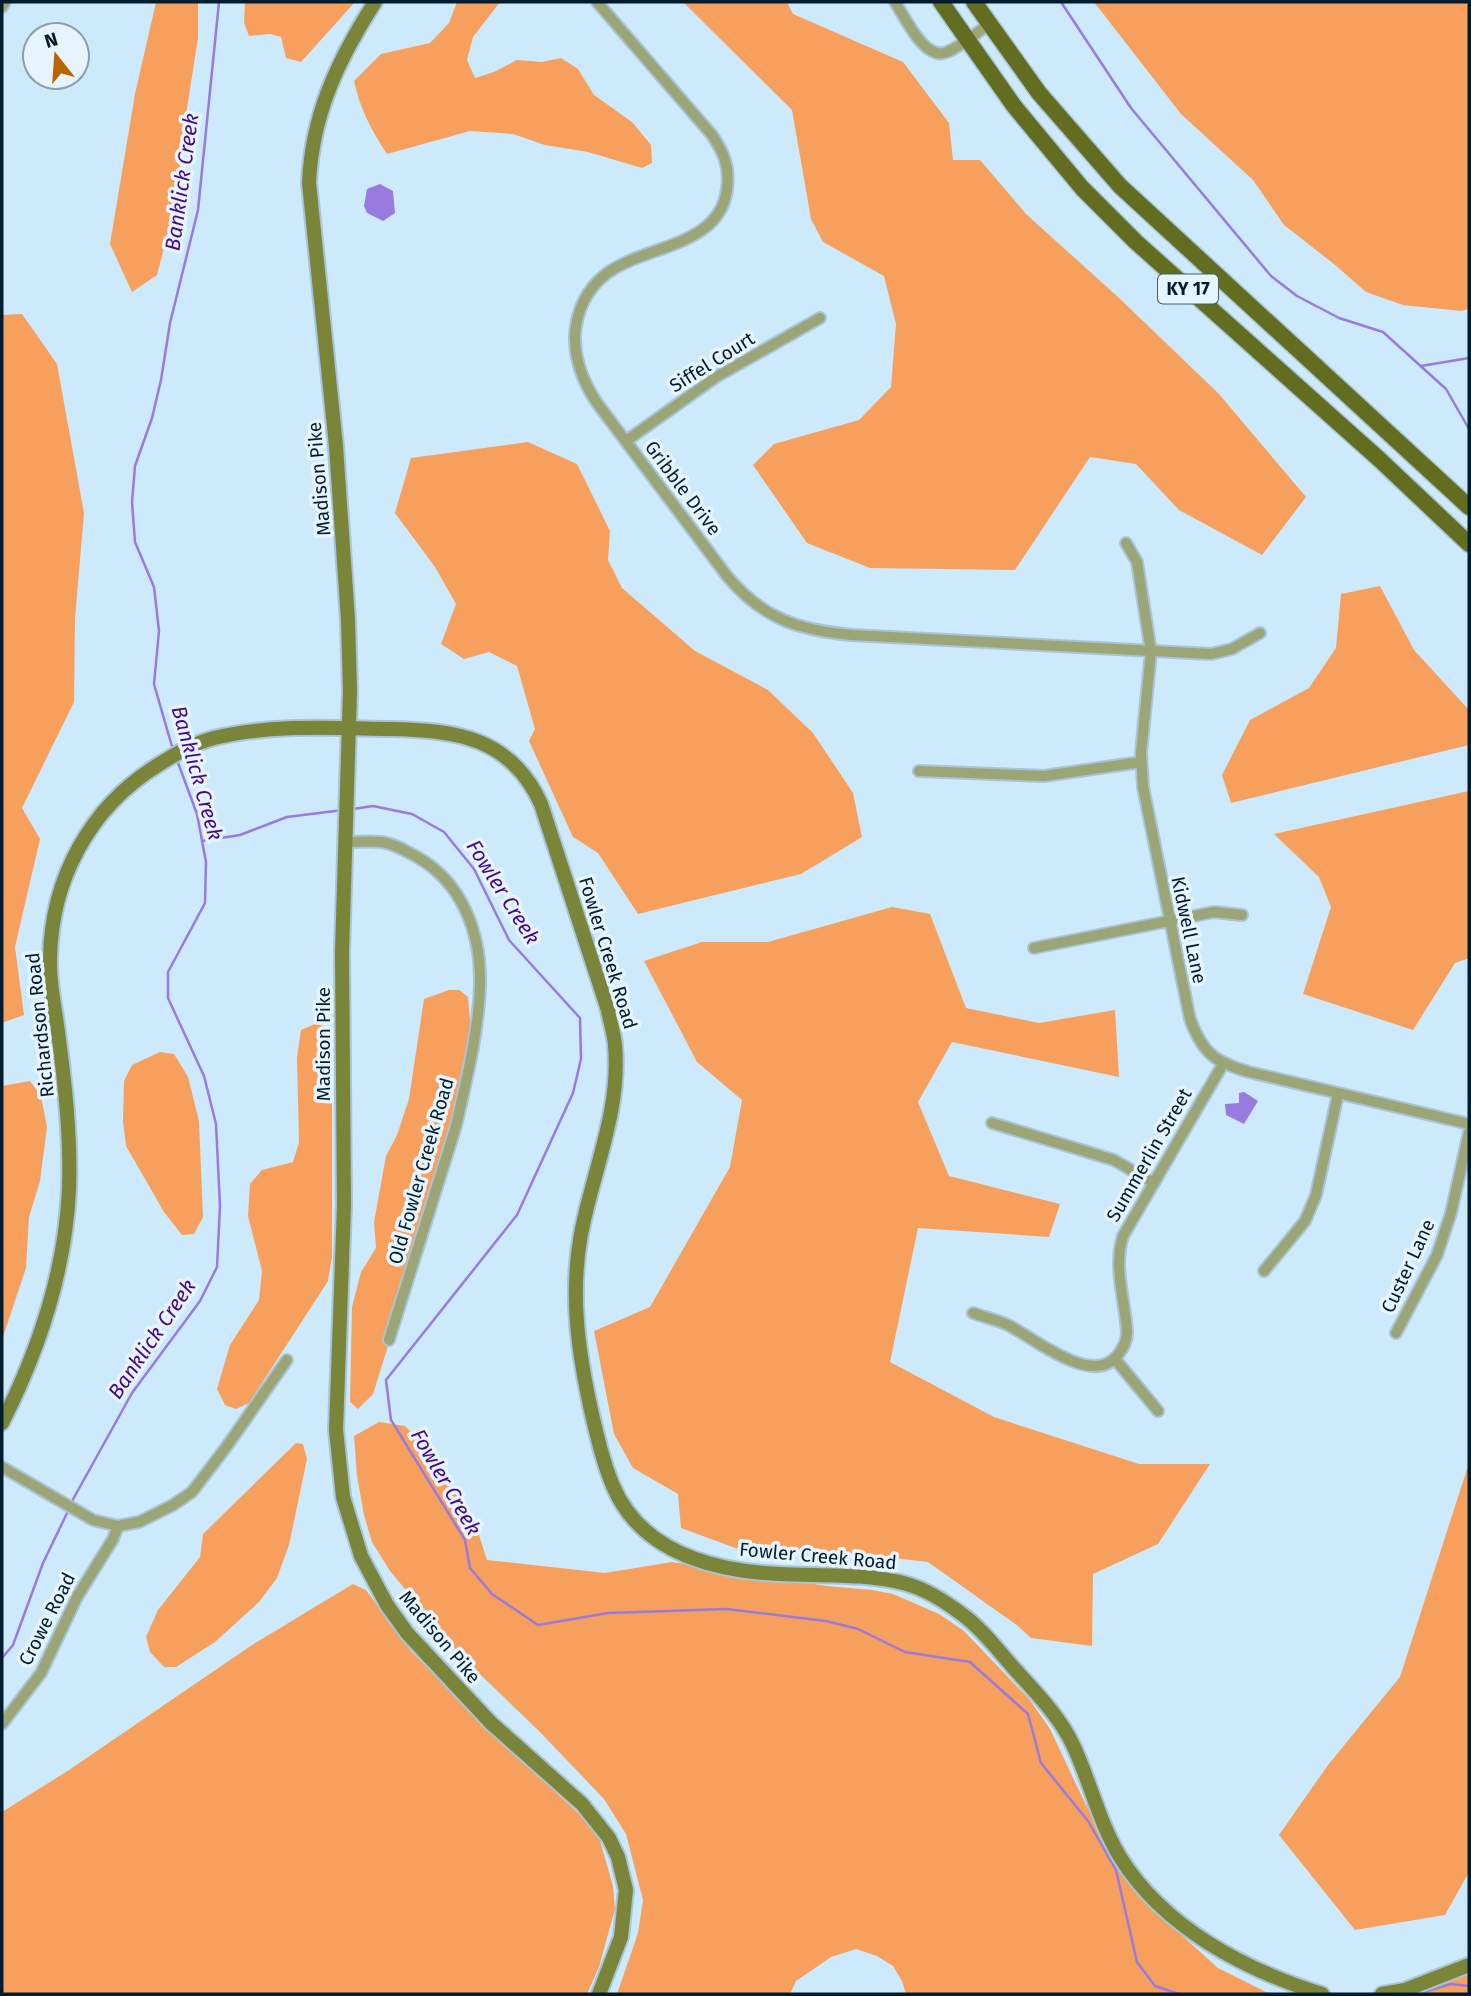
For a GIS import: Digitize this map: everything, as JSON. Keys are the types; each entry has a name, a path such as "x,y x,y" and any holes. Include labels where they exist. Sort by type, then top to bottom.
{"main road":[{"name":"Madison Pike","path":"375,2 321,106 310,155 309,183 342,511 348,620 349,729 342,952 344,1205 336,1409 337,1458 343,1497 366,1568 407,1633 491,1723 582,1804 609,1838 624,1878 625,1909 621,1937 599,1994"},
{"name":"KY 17","path":"941,2 1014,106 1082,188 1118,224 1469,544"},
{"name":"KY 17","path":"974,2 1039,93 1120,186 1469,507"},
{"name":"Richardson Road","path":"2,1423 26,1373 52,1296 69,1193 69,1123 50,962 57,899 70,864 83,839 112,802 145,774 193,745 211,738 270,729 349,729"},
{"name":"Fowler Creek Road","path":"349,729 444,732 484,743 519,769 529,782 549,826 608,1010 615,1043 616,1077 609,1121 582,1230 575,1287 581,1361 598,1439 613,1486 630,1515 643,1530 667,1548 723,1566 778,1574 868,1577 913,1585 940,1597 982,1632 1059,1721 1072,1742 1112,1842 1133,1875 1156,1902 1183,1925 1221,1951 1260,1970 1322,1994"},
{"path":"1382,1994 1405,1990 1469,1965"}],"street":[{"path":"2,7 5,2"},
{"name":"Gribble Drive","path":"597,2 712,135 722,149 729,177 727,194 709,225 697,233 618,266 596,283 586,295 580,309 575,345 578,366 585,385 733,583 764,610 786,622 817,631 852,635 1151,652 1221,653 1260,633"},
{"path":"895,2 922,44 939,55 989,24"},
{"name":"Siffel Court","path":"626,442 716,377 820,318"},
{"name":"Kidwell Lane","path":"1126,543 1137,562 1151,652 1141,762 1143,787 1193,1027 1200,1043 1210,1055 1223,1064"},
{"path":"919,771 1044,776 1141,762"},
{"name":"Old Fowler Creek Road","path":"345,834 392,845 427,862 447,879 460,895 469,916 478,956 478,996 458,1116 389,1339"},
{"path":"1034,948 1214,912 1242,915"},
{"path":"1223,1064 1469,1124"},
{"name":"Summerlin Street","path":"1115,1359 1127,1337 1118,1262 1123,1236 1223,1064"},
{"path":"1264,1271 1305,1221 1316,1195 1338,1094"},
{"path":"992,1124 1114,1160 1154,1183"},
{"name":"Custer Lane","path":"1396,1333 1437,1255 1451,1213 1469,1132"},
{"path":"972,1313 1005,1324 1073,1363 1086,1367 1098,1366 1115,1359 1158,1411"},
{"path":"2,1467 93,1520 117,1525 139,1522 160,1513 192,1492 287,1360"},
{"name":"Crowe Road","path":"2,1724 41,1673 77,1597 113,1539 117,1525"}],"shaded area":[{"path":"156,2 198,2 198,38 180,153 180,187 157,275 132,292 110,244 135,94"},
{"path":"245,2 355,2 301,62 286,58 281,37 270,34 249,36 244,23"},
{"path":"457,2 500,2 473,37 467,60 475,78 517,60 542,62 561,58 578,69 594,95 632,122 651,145 652,163 642,168 588,152 545,145 513,134 470,131 387,154 367,119 354,81 381,54 430,43 449,23"},
{"path":"683,2 787,2 793,14 903,62 949,123 953,160 980,160 1026,214 1219,394 1306,497 1262,555 1179,510 1136,464 1090,457 1015,570 870,568 807,543 753,465 774,444 859,420 891,387 896,324 884,276 823,242 811,219 792,110"},
{"path":"1094,2 1469,2 1469,309 1461,311 1403,305 1366,292 1284,225 1253,180 1181,114"},
{"path":"380,184 393,191 395,213 383,221 367,213 364,206 367,189"},
{"path":"22,314 57,364 84,513 75,618 74,702 22,808 40,839 15,947 24,1015 2,1023 2,315"},
{"path":"528,442 577,464 610,531 608,560 622,588 695,651 768,690 813,733 853,793 862,837 801,874 638,914 598,853 573,837 529,741 535,729 517,666 489,652 464,659 441,644 456,604 435,567 395,513 411,458"},
{"path":"1380,586 1414,650 1469,710 1469,745 1231,803 1222,775 1250,720 1309,688 1336,648 1341,594"},
{"path":"1469,791 1469,958 1455,963 1413,1030 1303,994 1331,907 1319,877 1274,834"},
{"path":"892,907 930,914 966,1008 1039,1023 1115,1010 1119,1077 952,1042 918,1102 949,1176 1060,1204 1049,1237 918,1228 890,1362 994,1417 1139,1464 1210,1464 1158,1544 1093,1574 1092,1646 1031,1638 928,1562 860,1554 749,1553 681,1528 678,1494 633,1468 614,1434 594,1331 650,1307 730,1167 742,1100 697,1062 644,961 702,942 768,942"},
{"path":"449,990 459,990 468,997 472,1043 435,1196 373,1394 358,1409 350,1402 352,1307 361,1272 376,1248 374,1222 386,1156 397,1135 409,1099 424,999"},
{"path":"317,1023 332,1031 332,1257 328,1281 249,1403 236,1409 225,1405 217,1389 230,1345 259,1300 262,1271 248,1216 250,1184 262,1170 293,1162 299,1142 297,1057 301,1030"},
{"path":"160,1052 174,1054 188,1077 199,1121 203,1217 194,1234 182,1235 164,1212 126,1146 123,1121 124,1081 132,1065"},
{"path":"30,1081 41,1096 47,1127 40,1181 29,1217 26,1268 2,1340 2,1086"},
{"path":"1244,1092 1258,1101 1244,1124 1226,1115 1225,1104 1239,1103 1239,1093"},
{"path":"379,1422 405,1426 420,1441 462,1498 477,1529 487,1560 605,1573 672,1562 893,1594 939,1614 964,1631 1029,1699 1050,1729 1084,1801 1127,1881 1147,1904 1218,1968 1270,1994 906,1994 893,1966 877,1956 856,1949 831,1957 796,1981 790,1994 617,1994 638,1933 643,1900 626,1834 604,1799 539,1731 461,1656 390,1571 372,1542 357,1476 354,1436"},
{"path":"296,1443 303,1444 307,1459 289,1545 277,1578 259,1602 215,1642 176,1667 164,1667 150,1652 146,1637 158,1610 200,1557 203,1534"},
{"path":"1469,1463 1469,1872 1445,1915 1355,1930 1279,1835 1328,1765 1400,1677"},
{"path":"353,1584 366,1590 410,1650 480,1722 598,1834 613,1886 615,1909 599,1967 587,1994 2,1994 2,1812 69,1770 252,1645"},
{"path":"1469,1974 1469,1994 1405,1994"}],"waterway":[{"name":"Banklick Creek","path":"173,750 154,684 159,631 154,587 135,542 132,502 135,466 152,418 170,323 198,210 219,2"},
{"path":"1061,2 1131,108 1271,276 1297,296 1339,318 1383,332 1446,389 1469,429"},
{"path":"1421,366 1469,358"},
{"name":"Banklick Creek","path":"71,1503 132,1393 200,1301 217,1267 220,1206 216,1124 204,1076 168,998 168,972 205,903 206,862 197,814 177,760"},
{"name":"Fowler Creek","path":"353,809 373,806 412,814 444,832 474,869 509,940 580,1018 581,1059 573,1093 517,1215 386,1380 391,1420 465,1540 470,1568 492,1594 538,1625 608,1613 726,1609 826,1621 858,1629 905,1652 970,1662 1028,1714 1041,1763 1088,1821 1116,1870 1137,1962 1155,1986 1179,1994"},
{"name":"Fowler Creek","path":"202,841 240,835 287,817 343,810"},
{"name":"Banklick Creek","path":"2,1658 13,1645 43,1563 69,1509"},
{"name":"Fowler Creek","path":"1416,1994 1451,1984 1469,1986"}]}
